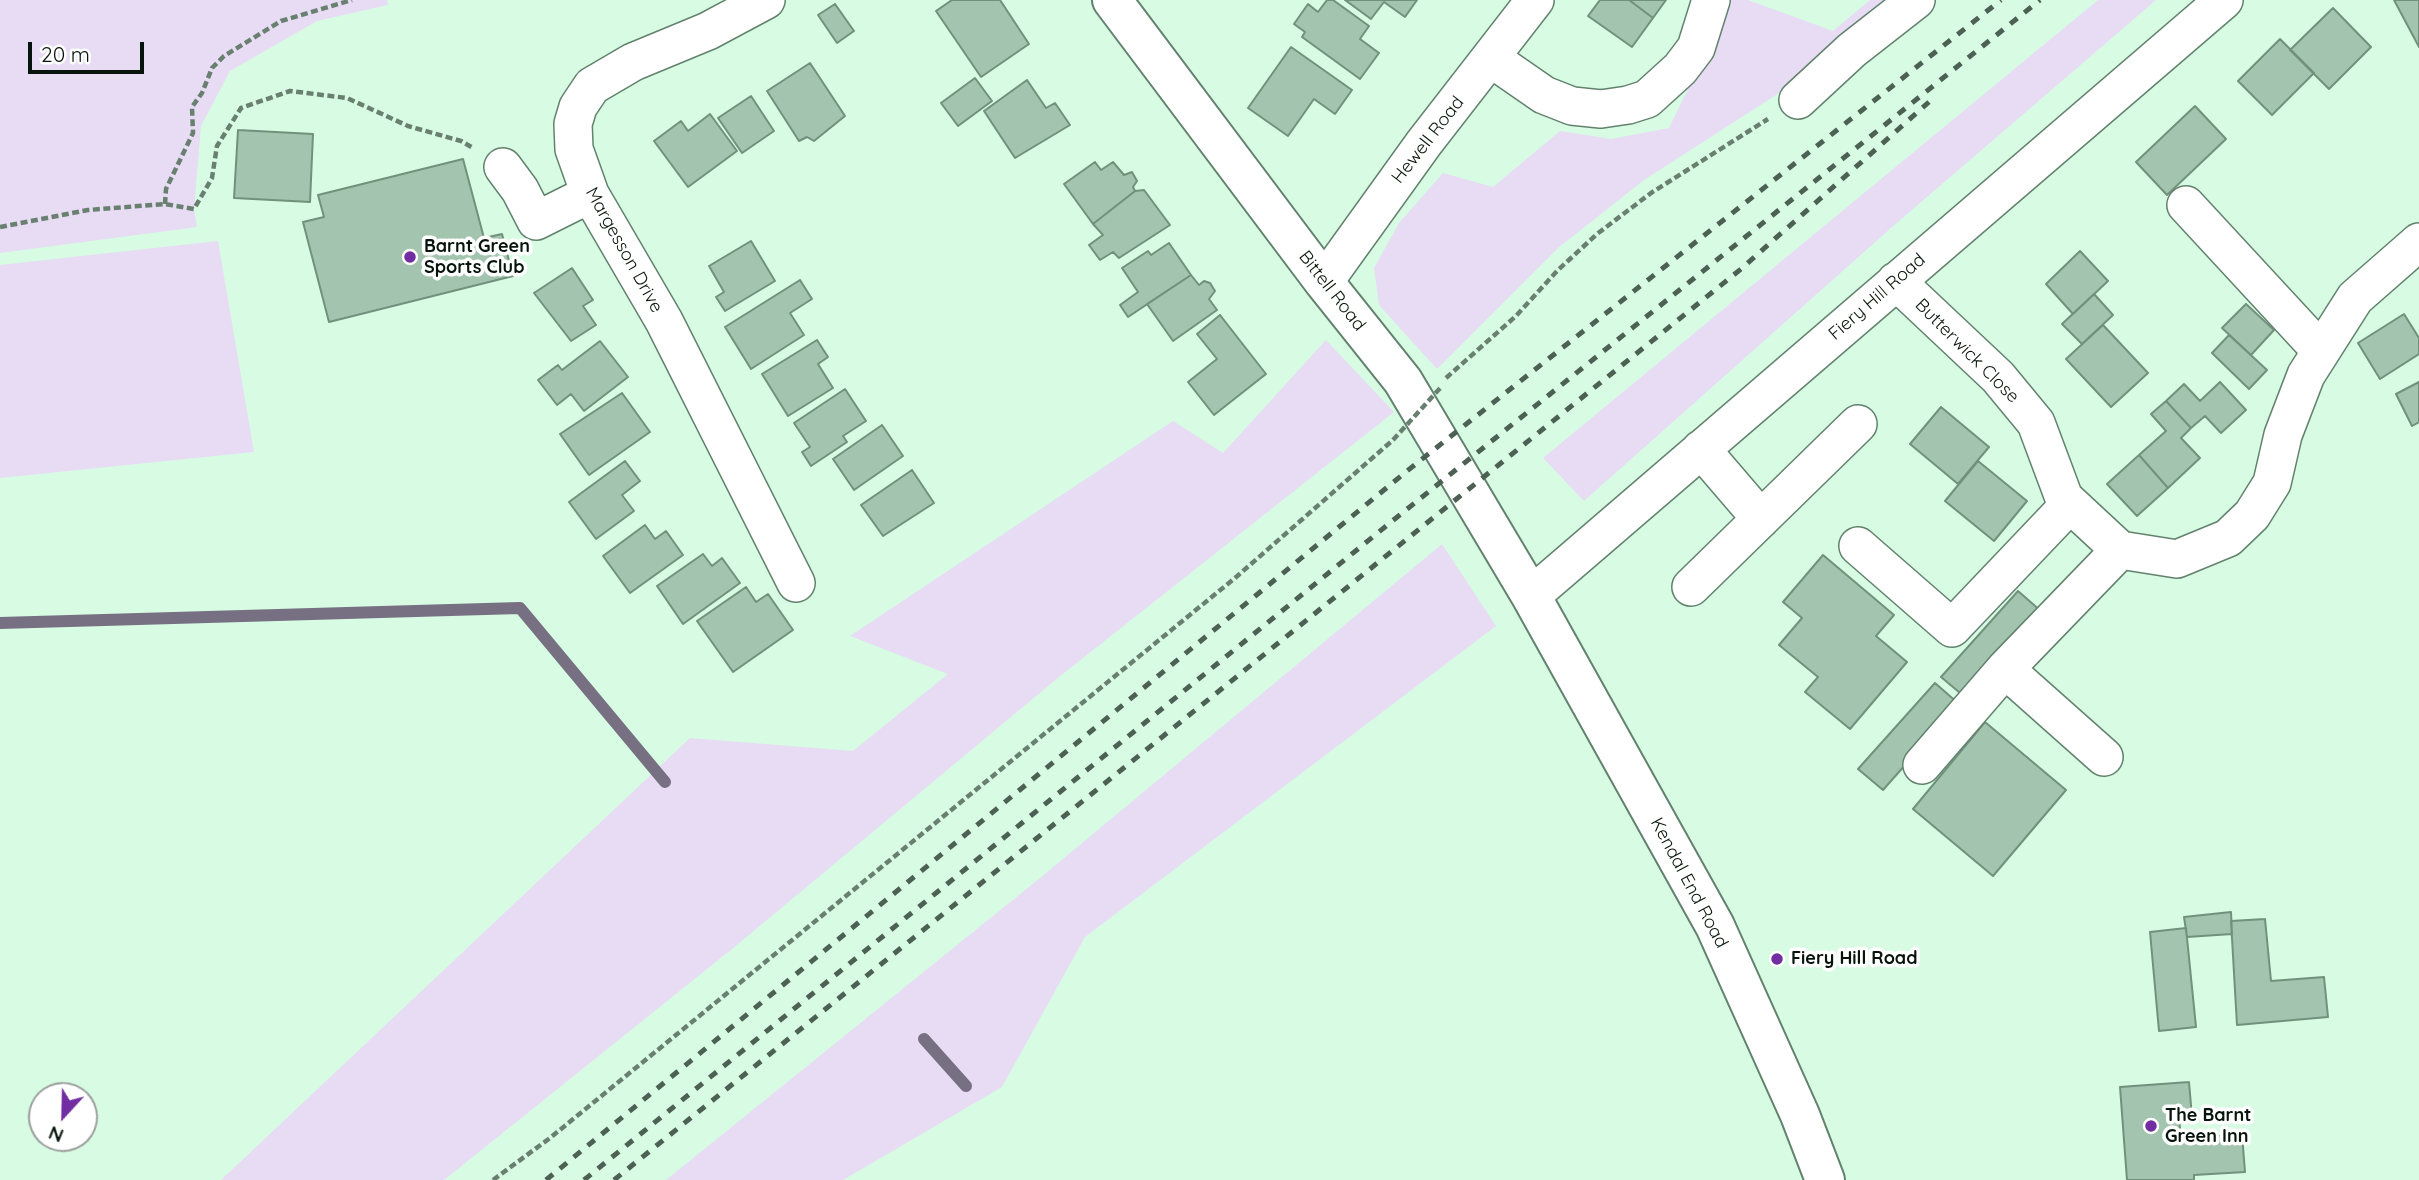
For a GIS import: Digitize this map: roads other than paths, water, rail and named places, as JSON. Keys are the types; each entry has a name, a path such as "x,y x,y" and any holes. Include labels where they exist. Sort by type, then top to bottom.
{"main road":[{"name":"Bittell Road","path":"1112,0 1324,282 1403,381 1531,596"},
{"name":"Kendal End Road","path":"1531,596 1715,926 1800,1115 1825,1180"}],"street":[{"name":"Margesson Drive","path":"766,0 708,31 633,62 592,86 573,124 574,149 590,194 664,321 796,583"},
{"name":"Hewell Road","path":"1324,282 1424,143 1492,59 1535,0"},
{"path":"1492,59 1544,95 1572,106 1601,109 1628,105 1647,99 1680,69 1696,48 1711,0"},
{"path":"1798,100 1852,50 1916,0"},
{"name":"Fiery Hill Road","path":"1531,596 2224,0"},
{"path":"503,167 520,190 536,221 590,194"},
{"path":"2186,205 2321,351"},
{"path":"1922,765 2005,668 2120,550 2177,559 2228,538 2252,515 2272,482 2283,435 2306,375 2355,298 2419,242"},
{"name":"Butterwick Close","path":"1896,281 1998,377 2036,423 2064,498 2120,550"},
{"path":"1690,587 1858,424"},
{"path":"1701,449 1761,519"},
{"path":"1858,546 1952,628 2070,504"},
{"path":"2005,668 2104,757"}],"waterway":[{"path":"0,623 520,608 665,782"},
{"path":"924,1039 966,1086"}],"railway":[{"path":"546,1180 1407,471 2001,0"},
{"path":"584,1180 1396,518 2040,0"},
{"path":"614,1180 1741,269 1929,102"}],"place":[{"name":"Barnt Green Sports Club","path":"410,257"},
{"name":"Fiery Hill Road","path":"1777,959"},
{"name":"The Barnt Green Inn","path":"2151,1126"}]}
